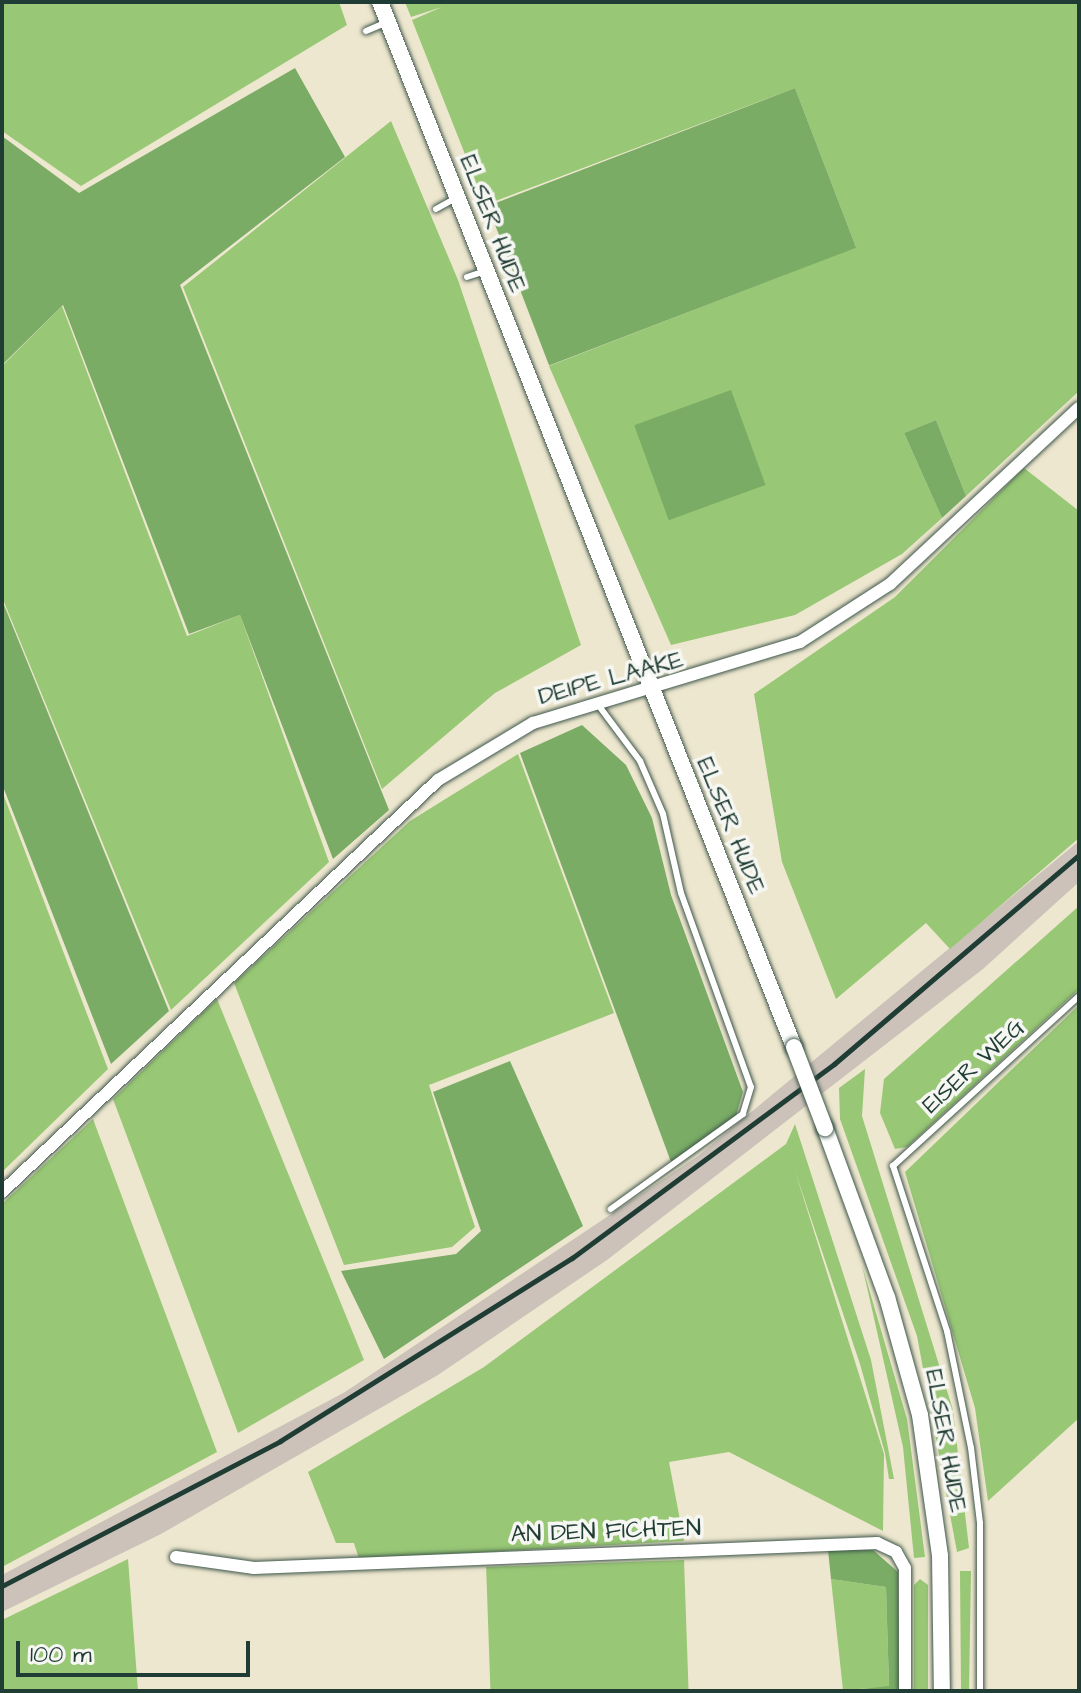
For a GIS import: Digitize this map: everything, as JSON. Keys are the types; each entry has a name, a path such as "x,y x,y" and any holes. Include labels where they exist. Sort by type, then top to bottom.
{"street":[{"name":"ELSER HUDE","path":"380,2 649,690 794,1047 887,1297 920,1415 940,1556 942,1691"},
{"name":"DEIPE LAAKE","path":"2,1192 438,780 533,723 599,706 800,642 890,584 1079,408"},
{"name":"AN DEN FICHTEN","path":"176,1557 254,1568 877,1543 896,1552 905,1568 905,1691"}],"lane":[{"path":"366,31 388,22"},
{"path":"436,209 456,198"},
{"path":"467,277 485,271"},
{"path":"599,706 640,761 663,814 681,893 751,1087 743,1114 611,1209"},
{"name":"EISER WEG","path":"980,1691 980,1523 971,1448 947,1331 893,1166 1079,996"}],"shaded area":[{"path":"1079,841 1079,882 983,969 607,1260 438,1375 161,1534 2,1612 2,1575 345,1392 698,1156"}],"green space":[{"path":"2,2 339,2 347,25 81,186 2,131"},
{"path":"405,2 1079,2 1079,391 966,496 936,420 904,433 942,518 902,554 795,615 671,645 549,366 856,247 795,88 485,205 412,20 442,7 411,17"},
{"path":"295,68 345,157 180,285 389,810 333,859 240,615 189,634 63,305 2,365 2,136 79,193"},
{"path":"795,88 856,248 549,366 488,206"},
{"path":"391,121 458,280 581,645 495,693 382,789 183,287"},
{"path":"62,306 187,636 240,615 329,862 171,1010 2,597 2,366"},
{"path":"731,390 766,485 669,520 634,425"},
{"path":"936,420 966,496 942,518 904,433"},
{"path":"1024,468 1079,511 1079,838 950,949 926,923 836,999 782,862 754,694 895,597"},
{"path":"2,600 169,1011 111,1064 2,784"},
{"path":"582,725 626,765 652,818 671,895 743,1092 736,1116 671,1162 520,753"},
{"path":"518,754 614,1013 429,1085 475,1227 452,1247 344,1265 234,983 410,821"},
{"path":"2,791 108,1069 2,1172"},
{"path":"1079,906 1079,989 907,1147 895,1149 880,1113 884,1079"},
{"path":"217,999 364,1360 238,1433 113,1099"},
{"path":"1079,1005 1079,1418 988,1501 975,1408 905,1172"},
{"path":"510,1061 583,1226 384,1359 341,1271 456,1254 481,1231 433,1092"},
{"path":"865,1069 862,1116 953,1410 969,1548 957,1552 917,1336 840,1119 839,1088"},
{"path":"93,1119 217,1452 2,1567 2,1204"},
{"path":"795,1124 871,1360 894,1479 889,1479 885,1453 860,1364 795,1171 884,1454 883,1531 729,1452 669,1462 684,1541 359,1559 354,1543 336,1543 308,1472 484,1367 786,1144"},
{"path":"862,1265 907,1419 925,1557 914,1558 903,1447"},
{"path":"828,1550 873,1550 898,1572 899,1691 843,1691 889,1686 886,1587 831,1579"},
{"path":"128,1559 138,1691 2,1691 2,1620"},
{"path":"684,1560 689,1691 490,1691 486,1567"},
{"path":"960,1571 971,1571 969,1691 961,1691"},
{"path":"831,1579 886,1587 889,1687 843,1690"},
{"path":"920,1579 928,1585 928,1691 914,1691 914,1585"}],"railway":[{"path":"2,1586 280,1441 572,1258 834,1064 1079,855"}]}
